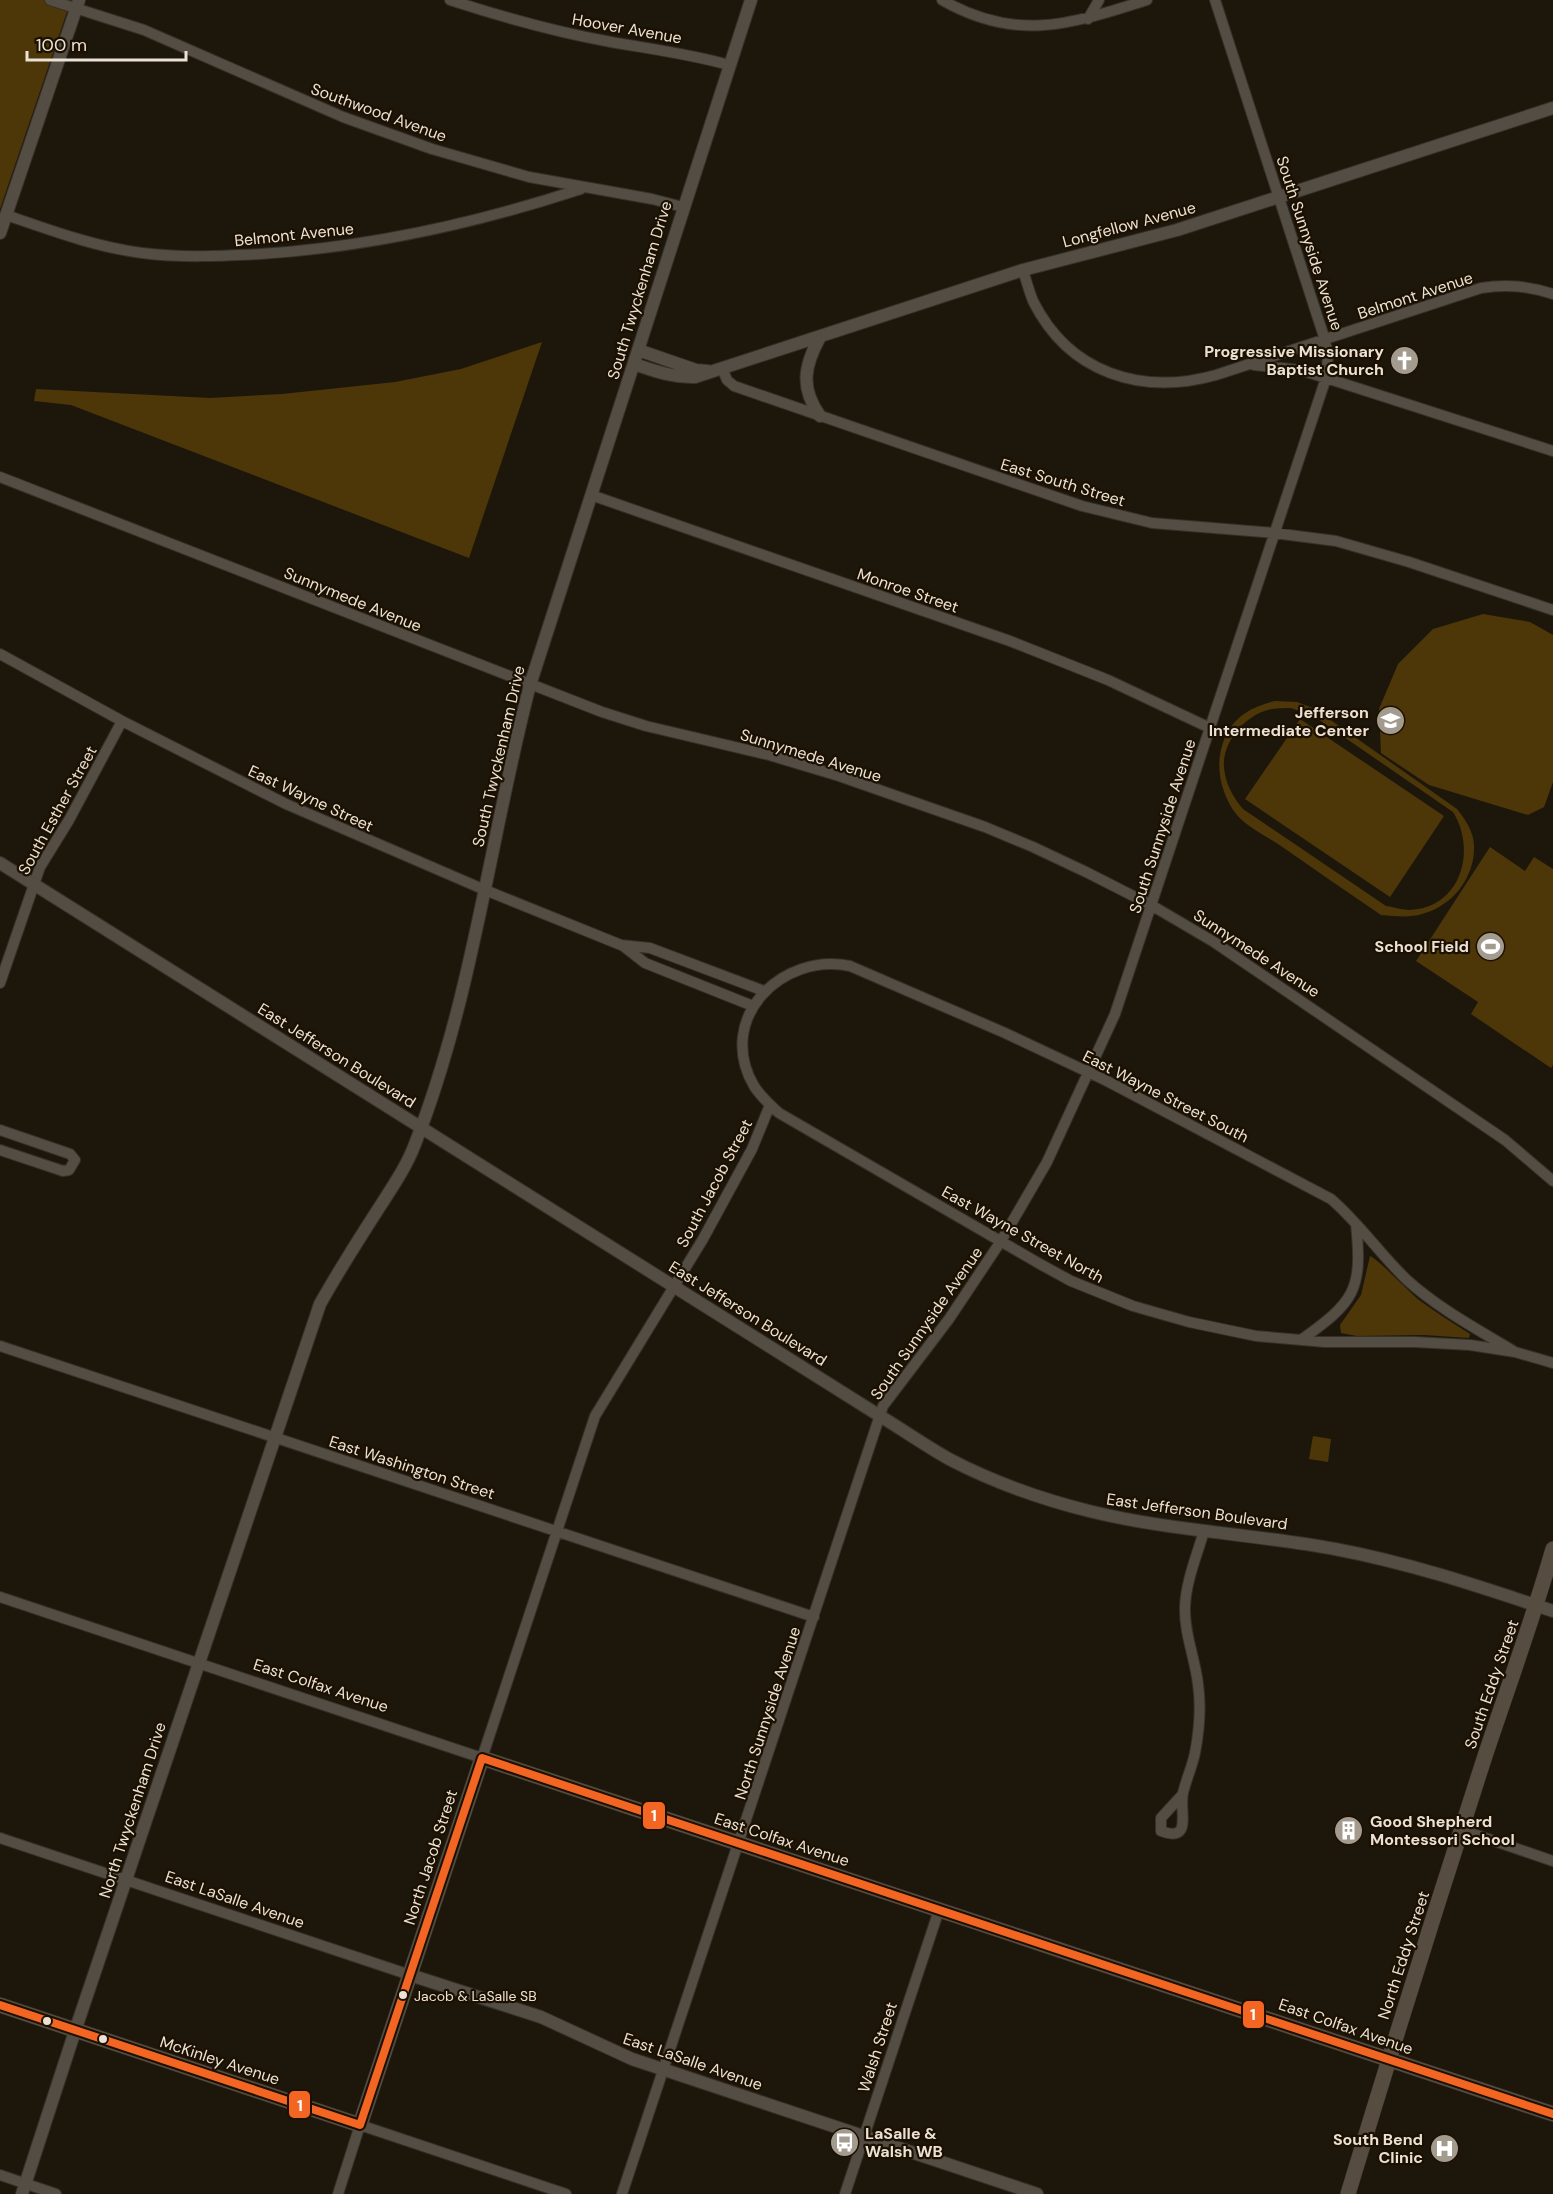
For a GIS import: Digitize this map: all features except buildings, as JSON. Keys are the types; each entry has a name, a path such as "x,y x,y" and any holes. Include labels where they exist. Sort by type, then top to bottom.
{"main road":[{"name":"South Eddy Street","path":"1462,1830 1553,1549"},
{"name":"East Colfax Avenue","path":"482,1758 1553,2114"},
{"name":"North Jacob Street","path":"360,2125 482,1758"},
{"name":"North Eddy Street","path":"1348,2194 1388,2060 1462,1830"},
{"name":"McKinley Avenue","path":"0,2005 360,2125"}],"street":[{"name":"Southwood Avenue","path":"50,0 77,4 144,30 334,113 400,138 499,170 683,207"},
{"name":"Hoover Avenue","path":"450,0 551,29 612,42 678,52 729,65"},
{"name":"South Twyckenham Drive","path":"274,1437 320,1304 339,1270 401,1174 422,1127 456,1021 530,685 751,0"},
{"path":"942,0 989,21 1050,26 1088,19 1147,0"},
{"path":"1088,19 1100,0"},
{"name":"South Sunnyside Avenue","path":"814,1617 887,1399 949,1319 1002,1241 1047,1162 1124,991 1326,378 1328,355 1325,340 1215,0"},
{"path":"0,233 77,4"},
{"name":"Longfellow Avenue","path":"634,364 681,378 696,377 1023,270 1166,233 1553,108"},
{"name":"Belmont Avenue","path":"6,215 65,235 118,249 165,255 217,256 299,250 384,239 499,214 584,188"},
{"name":"Belmont Avenue","path":"1023,270 1032,298 1046,323 1079,357 1127,379 1167,384 1194,381 1249,365 1481,288 1513,285 1553,294"},
{"path":"820,338 809,362 806,385 812,405 820,416"},
{"name":"Longfellow Avenue","path":"638,350 696,370 717,369"},
{"path":"1249,365 1300,370 1553,452"},
{"name":"East South Street","path":"717,369 734,386 1082,506 1152,523 1274,533 1336,541 1553,610"},
{"name":"Sunnymede Avenue","path":"0,477 602,712 646,726 802,764 962,819 1034,847 1152,904 1214,942 1505,1140 1553,1181"},
{"name":"Monroe Street","path":"591,495 1019,644 1141,695 1210,728"},
{"name":"East Wayne Street","path":"0,654 122,721 286,804 485,890 621,945 645,963 753,1006"},
{"name":"South Esther Street","path":"0,983 40,867 69,820 122,721"},
{"name":"East Jefferson Boulevard","path":"0,863 948,1458 998,1482 1065,1505 1113,1516 1204,1531 1301,1543 1399,1562 1553,1611"},
{"name":"East Wayne Street","path":"621,945 651,948 764,992"},
{"name":"East Wayne Street South","path":"764,992 772,983 784,976 810,966 824,963 850,966 995,1028 1089,1072 1331,1199 1409,1281 1452,1313 1515,1352"},
{"name":"East Wayne Street North","path":"764,992 753,1006 745,1027 744,1056 753,1084 770,1105 779,1113 1071,1281 1133,1306 1217,1329 1300,1341 1459,1344 1515,1352"},
{"name":"South Jacob Street","path":"558,1532 599,1407 703,1239 747,1159 770,1105"},
{"path":"0,1130 70,1154 75,1160 69,1170 63,1171 0,1150"},
{"path":"1300,1341 1342,1307 1354,1285 1359,1266 1356,1223"},
{"name":"East Washington Street","path":"0,1346 814,1617"},
{"path":"1515,1352 1553,1363"},
{"name":"North Twyckenham Drive","path":"24,2189 274,1437"},
{"path":"1183,1794 1196,1751 1199,1706 1198,1685 1186,1625 1185,1608 1188,1582 1204,1531"},
{"name":"North Jacob Street","path":"482,1758 558,1532"},
{"name":"East Colfax Avenue","path":"0,1597 482,1758"},
{"name":"North Sunnyside Avenue","path":"622,2194 814,1617"},
{"path":"1462,1830 1553,1861"},
{"name":"East LaSalle Avenue","path":"0,1838 541,2017 618,2054 1037,2194"},
{"name":"Walsh Street","path":"845,2194 939,1910"},
{"name":"North Jacob Street","path":"338,2194 360,2125"},
{"name":"McKinley Avenue","path":"360,2125 566,2194"},
{"path":"0,2175 24,2189 56,2194"}],"shaded area":[{"path":"0,0 71,0 0,209"},
{"path":"542,342 469,558 71,405 34,401 36,389 210,398 282,394 395,382 461,369"},
{"path":"1483,614 1530,622 1553,635 1553,782 1544,807 1528,815 1429,785 1381,753 1379,709 1398,664 1433,629"},
{"path":"1275,701 1297,702 1315,709 1457,809 1471,831 1474,846 1471,869 1460,889 1452,897 1433,910 1417,915 1381,915 1251,827 1237,815 1227,799 1221,782 1219,764 1222,746 1235,721 1257,707","holes":["1291,708 1312,715 1453,812 1464,843 1463,859 1460,874 1442,899 1427,907 1410,910 1386,906 1243,809 1236,800 1228,784 1224,757 1232,738 1245,722 1272,709"]},
{"path":"1300,719 1444,816 1390,897 1245,799"},
{"name":"School Field","path":"1490,847 1525,871 1534,857 1553,869 1553,1065 1551,1068 1471,1014 1478,1002 1416,961"},
{"path":"1370,1256 1419,1300 1470,1334 1469,1338 1424,1335 1357,1336 1341,1333 1340,1325 1361,1295"},
{"path":"1313,1436 1331,1439 1328,1462 1309,1459"}],"transit line":[{"name":"1","path":"0,2005 360,2125 482,1758 1553,2114"}],"place":[{"name":"Progressive Missionary Baptist Church","path":"1405,360"},
{"name":"Jefferson Intermediate Center","path":"1390,721"},
{"name":"School Field","path":"1490,946"},
{"name":"Good Shepherd Montessori School","path":"1349,1830"},
{"name":"Jacob & LaSalle SB","path":"403,1995"},
{"name":"LaSalle & Walsh WB","path":"844,2142"},
{"name":"South Bend Clinic","path":"1444,2148"}]}
